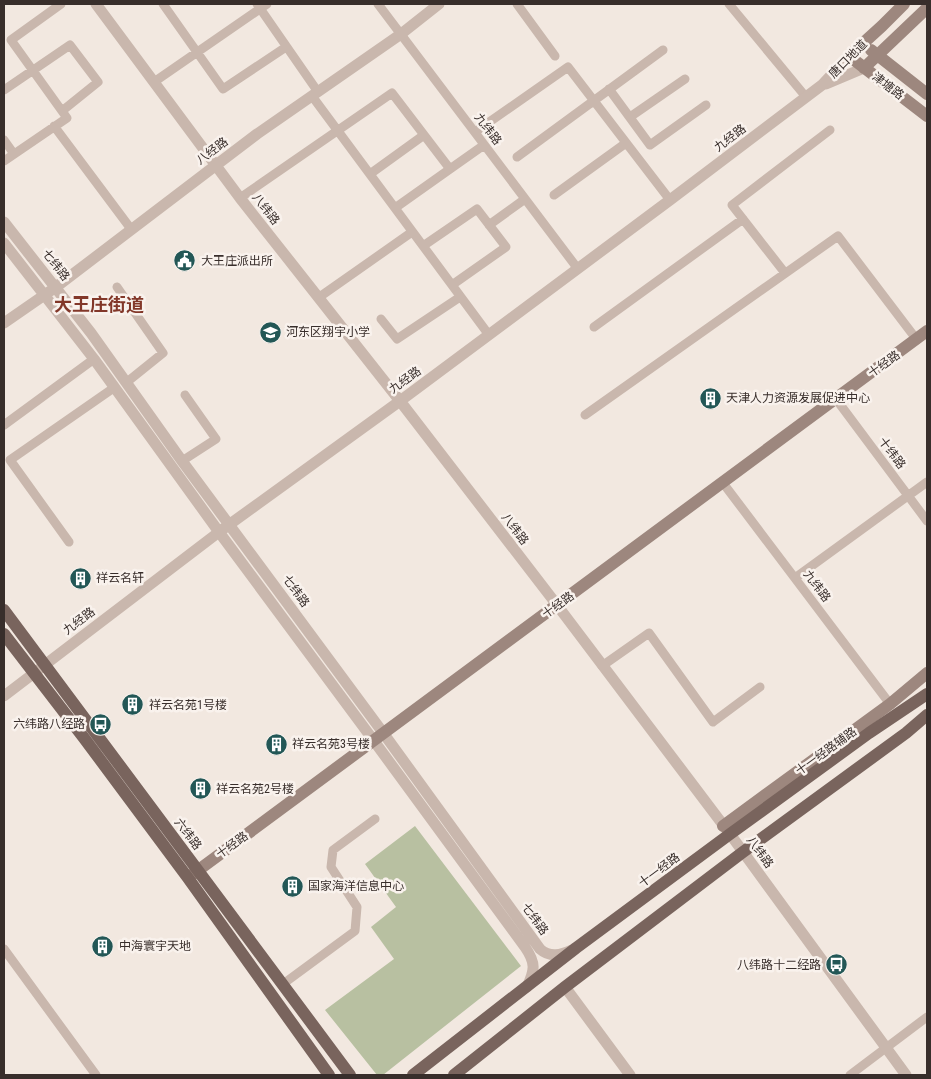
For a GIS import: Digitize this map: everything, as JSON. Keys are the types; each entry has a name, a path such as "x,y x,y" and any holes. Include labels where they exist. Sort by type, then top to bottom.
{"main road":[{"name":"唐口地道","path":"849,56 903,4"},
{"name":"唐口地道","path":"864,68 927,8"},
{"name":"津塘路","path":"863,44 927,94"},
{"name":"津塘路","path":"849,56 927,116"},
{"name":"十经路","path":"193,874 927,332"},
{"name":"六纬路","path":"4,610 45,664 193,874 329,1075"},
{"name":"六纬路","path":"4,634 84,738 283,984 350,1075"},
{"name":"十一经路辅路","path":"726,830 890,704 927,673"},
{"path":"869,733 927,685"},
{"name":"十一经路","path":"413,1075 726,830 927,694"},
{"path":"454,1075 565,987 743,852 906,733 927,715"},
{"path":"906,733 927,721"}],"street":[{"path":"4,161 67,118 11,40 61,4"},
{"name":"八纬路","path":"96,4 240,198 557,605 743,852 906,1075"},
{"path":"163,4 223,89 286,47"},
{"name":"九纬路","path":"378,4 578,269"},
{"name":"八经路","path":"4,323 56,287 258,134 401,34 439,4"},
{"path":"517,4 555,56"},
{"path":"729,4 806,97"},
{"path":"154,82 261,5 337,130 489,335"},
{"path":"4,90 70,45 98,82 62,111"},
{"path":"516,157 662,50"},
{"name":"唐口地道","path":"822,85 849,56"},
{"path":"475,132 568,67 670,200"},
{"name":"唐口地道","path":"822,85 864,68"},
{"path":"630,117 685,80"},
{"name":"九经路","path":"4,696 219,532 400,401 822,85"},
{"path":"609,90 650,144"},
{"path":"240,198 392,93 450,169"},
{"path":"636,156 706,105"},
{"path":"54,126 131,229"},
{"path":"785,274 732,205 830,130"},
{"path":"370,174 424,135"},
{"path":"4,140 14,154"},
{"path":"554,194 626,143"},
{"path":"395,208 484,145"},
{"path":"489,225 525,199"},
{"path":"423,246 477,209 506,247 452,286"},
{"path":"594,327 743,219"},
{"name":"七纬路","path":"4,222 56,287 127,382 182,461 230,525 530,955 534,968 527,987"},
{"path":"318,298 412,232"},
{"path":"585,415 838,236 917,340"},
{"name":"七纬路","path":"4,243 94,358 219,532 379,737 540,949 544,953 557,955 576,948"},
{"path":"117,287 163,353 127,382"},
{"path":"381,319 397,339 460,297"},
{"path":"4,425 94,358"},
{"path":"69,542 10,460 115,388"},
{"path":"182,461 216,439 185,395"},
{"name":"十纬路","path":"836,400 927,521"},
{"path":"795,578 927,482"},
{"name":"九纬路","path":"723,483 890,704"},
{"path":"602,666 650,633 713,722 760,687"},
{"path":"283,984 355,931 357,907 331,867 333,850 375,819"},
{"path":"4,949 96,1075"},
{"path":"565,987 630,1075"},
{"path":"850,1075 927,1017"}],"green space":[{"path":"415,826 521,966 383,1075 377,1075 325,1010 394,959 371,927 396,907 365,864"}],"place":[{"name":"大王庄派出所","path":"185,261"},
{"name":"河东区翔宇小学","path":"270,332"},
{"name":"天津人力资源发展促进中心","path":"710,398"},
{"name":"祥云名轩","path":"80,578"},
{"name":"祥云名苑1号楼","path":"133,705"},
{"name":"六纬路八经路","path":"101,724"},
{"name":"祥云名苑3号楼","path":"276,744"},
{"name":"祥云名苑2号楼","path":"200,789"},
{"name":"国家海洋信息中心","path":"292,886"},
{"name":"中海寰宇天地","path":"103,946"},
{"name":"八纬路十二经路","path":"837,965"}],"district":[{"name":"大王庄街道","path":"99,304"}]}
